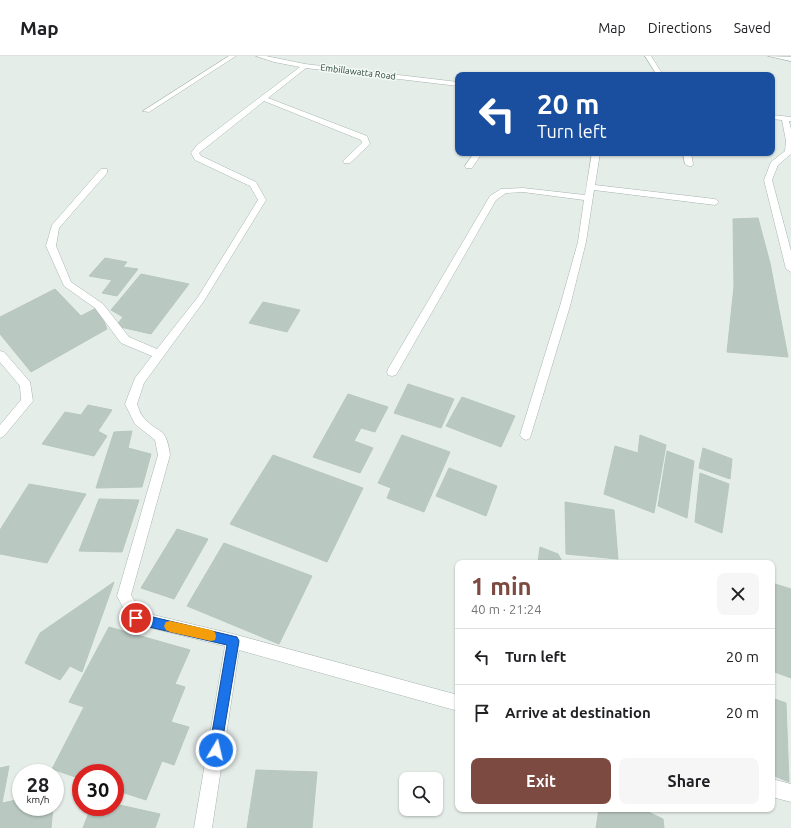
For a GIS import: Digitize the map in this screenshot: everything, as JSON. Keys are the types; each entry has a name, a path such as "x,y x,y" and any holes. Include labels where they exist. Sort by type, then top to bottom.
{"street":[{"path":"147,111 233,56"},
{"name":"Embillawatta Road","path":"259,56 276,61 306,66 455,84"},
{"path":"276,61 283,56"},
{"path":"648,56 658,72"},
{"path":"771,56 791,59"},
{"path":"306,66 200,147 195,153 198,158 253,184 262,200 200,299 139,381 130,404 139,420 163,441 164,455 124,596 136,618 233,641 455,701"},
{"path":"263,98 364,138 366,144 347,161"},
{"path":"775,117 788,119 790,141 789,152 774,164 768,180 791,269"},
{"path":"469,166 476,156"},
{"path":"526,435 565,306 582,242 596,156"},
{"path":"688,156 689,164"},
{"path":"104,171 55,227 51,246 67,284 99,306 125,340 159,354"},
{"path":"591,187 715,202"},
{"path":"392,372 493,198 504,191 523,190 589,198"},
{"path":"0,355 26,385 27,401 0,433"},
{"path":"203,828 233,641"},
{"path":"775,789 791,793"}],"building":[{"path":"758,218 770,263 788,357 727,352 734,287 733,219"},
{"path":"105,258 127,262 123,267 138,269 117,296 102,293 112,280 89,276"},
{"path":"141,274 189,284 151,334 116,326 123,317 111,310"},
{"path":"55,289 81,316 98,307 107,329 31,372 0,334 0,317"},
{"path":"263,302 300,310 287,332 249,323"},
{"path":"408,384 454,399 441,428 394,413"},
{"path":"348,394 388,407 375,432 361,428 354,441 373,448 360,473 313,457"},
{"path":"462,397 515,416 501,447 446,426"},
{"path":"88,405 112,410 98,431 107,436 94,456 42,444 65,412 81,415"},
{"path":"132,431 128,448 151,454 142,487 96,488 114,432"},
{"path":"402,435 450,452 424,512 387,498 391,488 378,483"},
{"path":"640,435 666,445 654,513 604,494 615,446 638,453"},
{"path":"703,448 732,459 730,479 699,468"},
{"path":"667,451 694,461 687,518 658,506"},
{"path":"273,455 363,488 327,562 230,524"},
{"path":"449,468 497,486 486,516 436,496"},
{"path":"700,473 729,484 722,533 695,522"},
{"path":"29,484 86,494 47,563 0,554 0,530"},
{"path":"99,499 139,500 122,552 79,551"},
{"path":"565,502 614,510 618,559 566,554"},
{"path":"177,529 208,539 174,599 141,588"},
{"path":"224,543 312,576 279,644 187,606"},
{"path":"540,547 558,554 561,560 538,560"},
{"path":"114,582 82,672 70,666 60,680 25,663 40,633"},
{"path":"775,584 791,589 791,678 775,672"},
{"path":"109,627 190,650 175,684 185,687 171,722 189,727 174,765 162,761 146,800 124,793 124,764 72,764 72,776 64,773 64,764 55,764 84,707 69,702"},
{"path":"775,699 786,703 789,782 775,776"},
{"path":"9,766 2,803 12,801 12,816 52,816 51,828 0,828 0,768"},
{"path":"256,770 317,772 312,828 247,828"},
{"path":"124,806 160,814 155,828 83,828 88,816 124,816"},
{"path":"599,812 648,812 663,819 664,828 596,828"}],"slow traffic":[{"path":"170,626 211,636"}],"route":[{"path":"136,618 233,641 216,750"}]}
